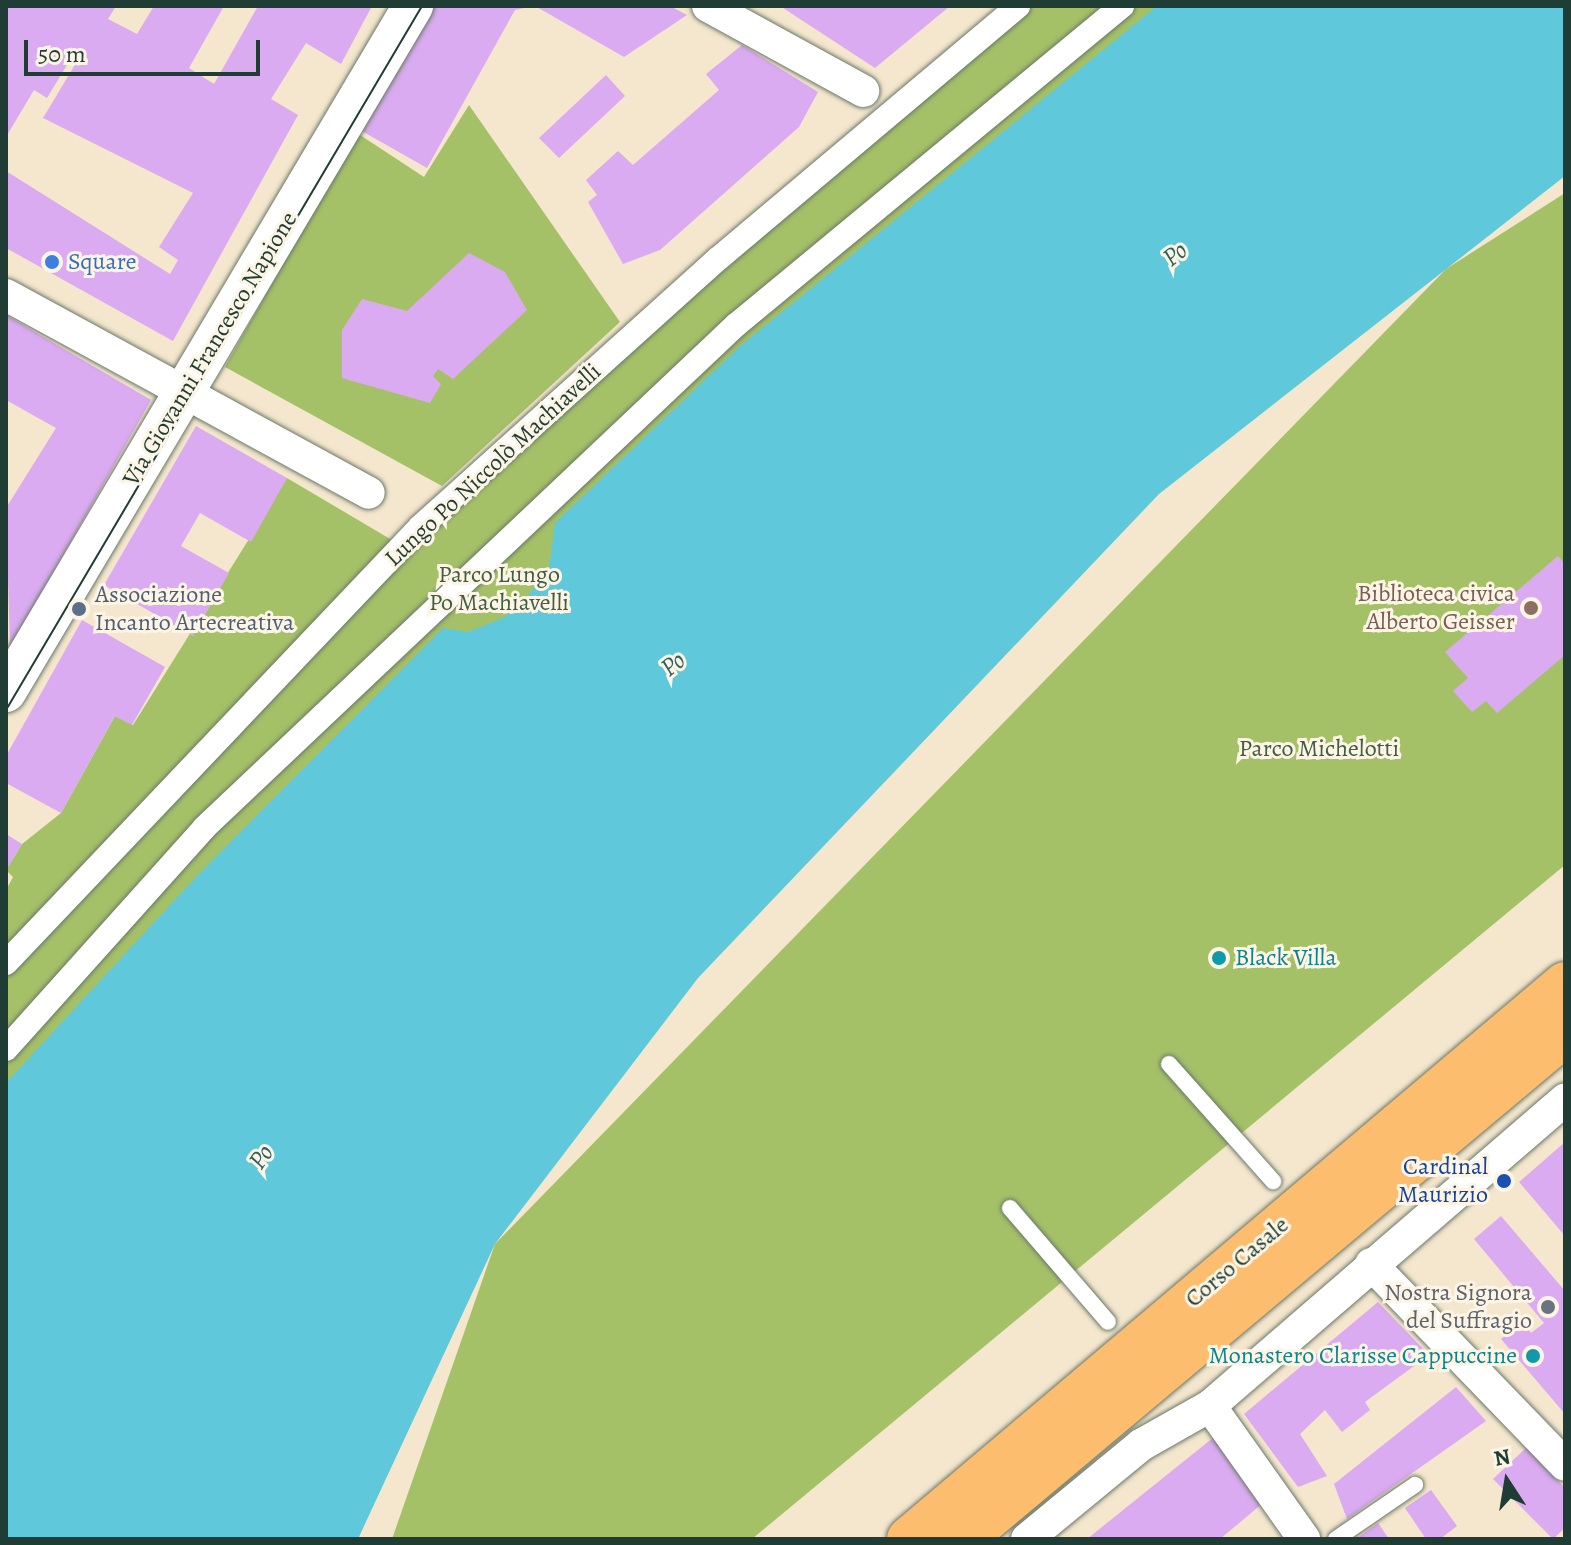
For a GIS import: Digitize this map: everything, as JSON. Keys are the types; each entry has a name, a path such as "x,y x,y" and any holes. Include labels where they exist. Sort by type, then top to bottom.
{"main road":[{"name":"Corso Casale","path":"909,1539 1565,984"},
{"name":"Corso Casale","path":"963,1539 1565,1034"}],"street":[{"name":"Via Giovanni Francesco Napione","path":"6,692 413,6"},
{"path":"708,6 863,91"},
{"name":"Lungo Po Niccolò Machiavelli","path":"6,963 420,527 719,258 1018,6"},
{"path":"6,1049 204,828 736,325 1122,6"},
{"path":"6,295 183,396 369,493"},
{"path":"1027,1539 1045,1528 1141,1445 1210,1406 1371,1264 1565,1100"},
{"path":"1371,1264 1565,1465"},
{"path":"1096,1428 1210,1406"},
{"path":"1210,1406 1304,1539"}],"lane":[{"path":"1169,1064 1273,1181"},
{"path":"1010,1208 1108,1322"},
{"path":"1336,1539 1415,1485"}],"green space":[{"name":"Parco Lungo Po Machiavelli","path":"1018,6 1222,6 6,1140 6,890 13,877 6,870 22,844 61,813 115,716 133,725 287,478 402,546"},
{"path":"469,105 620,322 442,486 225,367 357,133 424,177"},
{"name":"Parco Michelotti","path":"1565,193 1565,865 752,1539 392,1539 495,1244 1446,269"}],"water":[{"name":"Po","path":"1157,6 1565,6 1565,176 1159,494 698,978 495,1244 358,1539 6,1539 6,1083 194,879 443,628 468,632 505,617 526,598 549,568 555,523 739,347"}],"building":[{"path":"6,6 116,6 108,19 137,34 154,6 224,6 189,68 214,84 258,6 372,6 341,64 306,43 271,99 298,115 173,341 6,248 6,171 170,274 178,260 159,247 193,193 43,118 76,63 70,60 47,98 34,90 6,137"},
{"path":"434,6 529,7 515,10 427,168 360,130"},
{"path":"535,6 670,6 687,15 624,57"},
{"path":"780,6 950,6 875,68"},
{"path":"742,45 818,92 799,127 660,250 623,264 588,202 597,195 586,180 618,151 633,165 719,90 706,74"},
{"path":"606,75 625,96 559,158 539,138"},
{"path":"469,253 505,272 527,310 453,379 438,369 433,376 441,384 430,403 342,378 342,330 362,299 407,311"},
{"path":"6,315 151,400 10,649 6,508 56,428 6,400"},
{"path":"196,426 287,478 251,542 200,513 181,546 229,573 193,636 104,585"},
{"name":"Biblioteca civica Alberto Geisser","path":"1558,556 1565,564 1565,655 1497,713 1486,701 1472,712 1453,691 1468,678 1445,652"},
{"path":"82,620 165,667 132,725 115,716 61,813 6,783 6,756"},
{"path":"6,834 22,844 6,870"},
{"path":"1565,1142 1565,1236 1519,1182"},
{"name":"Nostra Signora del Suffragio","path":"1501,1216 1565,1291 1565,1414 1501,1339 1522,1321 1531,1333 1544,1323 1474,1239"},
{"path":"1378,1302 1429,1355 1365,1402 1370,1410 1342,1432 1325,1410 1300,1434 1327,1476 1298,1487 1244,1414"},
{"path":"1456,1387 1486,1421 1347,1519 1334,1484"},
{"path":"1214,1437 1263,1503 1220,1539 1087,1539"},
{"path":"1527,1447 1565,1488 1565,1528 1553,1539 1493,1479"},
{"path":"1431,1490 1457,1526 1440,1539 1426,1539 1405,1508"},
{"path":"1378,1523 1389,1539 1356,1539"}],"tram line":[{"path":"6,710 422,6"}],"place":[{"name":"Square","path":"52,262"},
{"name":"Biblioteca civica Alberto Geisser","path":"1531,608"},
{"name":"Associazione Incanto Artecreativa","path":"79,609"},
{"name":"Black Villa","path":"1219,958"},
{"name":"Cardinal Maurizio","path":"1504,1181"},
{"name":"Nostra Signora del Suffragio","path":"1548,1307"},
{"name":"Monastero Clarisse Cappuccine","path":"1533,1356"}]}
